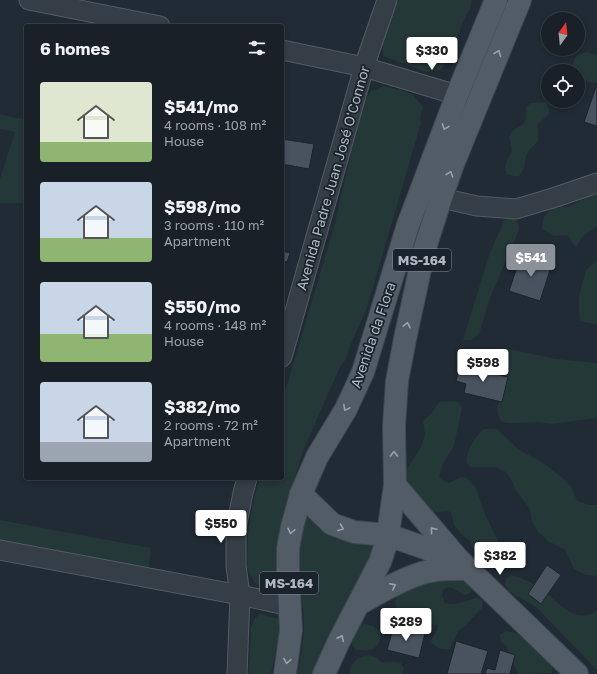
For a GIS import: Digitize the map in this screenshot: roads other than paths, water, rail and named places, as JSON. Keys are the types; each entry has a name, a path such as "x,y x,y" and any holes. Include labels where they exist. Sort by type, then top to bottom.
{"main road":[{"name":"Avenida da Flora","path":"286,674 290,645 288,571 289,545 301,494 317,457 346,409 363,372 408,225 457,95 496,0"},
{"name":"Avenida da Flora","path":"324,674 339,641 380,562 388,535 395,485 394,426 397,381 424,250 441,198 520,0"},
{"path":"395,485 464,564 577,674"},
{"path":"301,494 332,524 354,532 388,535 464,564"},
{"path":"359,604 394,585 421,573 464,564"}],"street":[{"path":"29,0 150,24"},
{"name":"Avenida Padre Juan José O'Connor","path":"284,350 364,67 387,0"},
{"path":"284,50 364,67 457,95"},
{"path":"441,198 477,206 516,208 597,184"},
{"path":"237,674 240,595 236,566 236,528 246,480"},
{"path":"0,550 240,595 290,606"}]}
